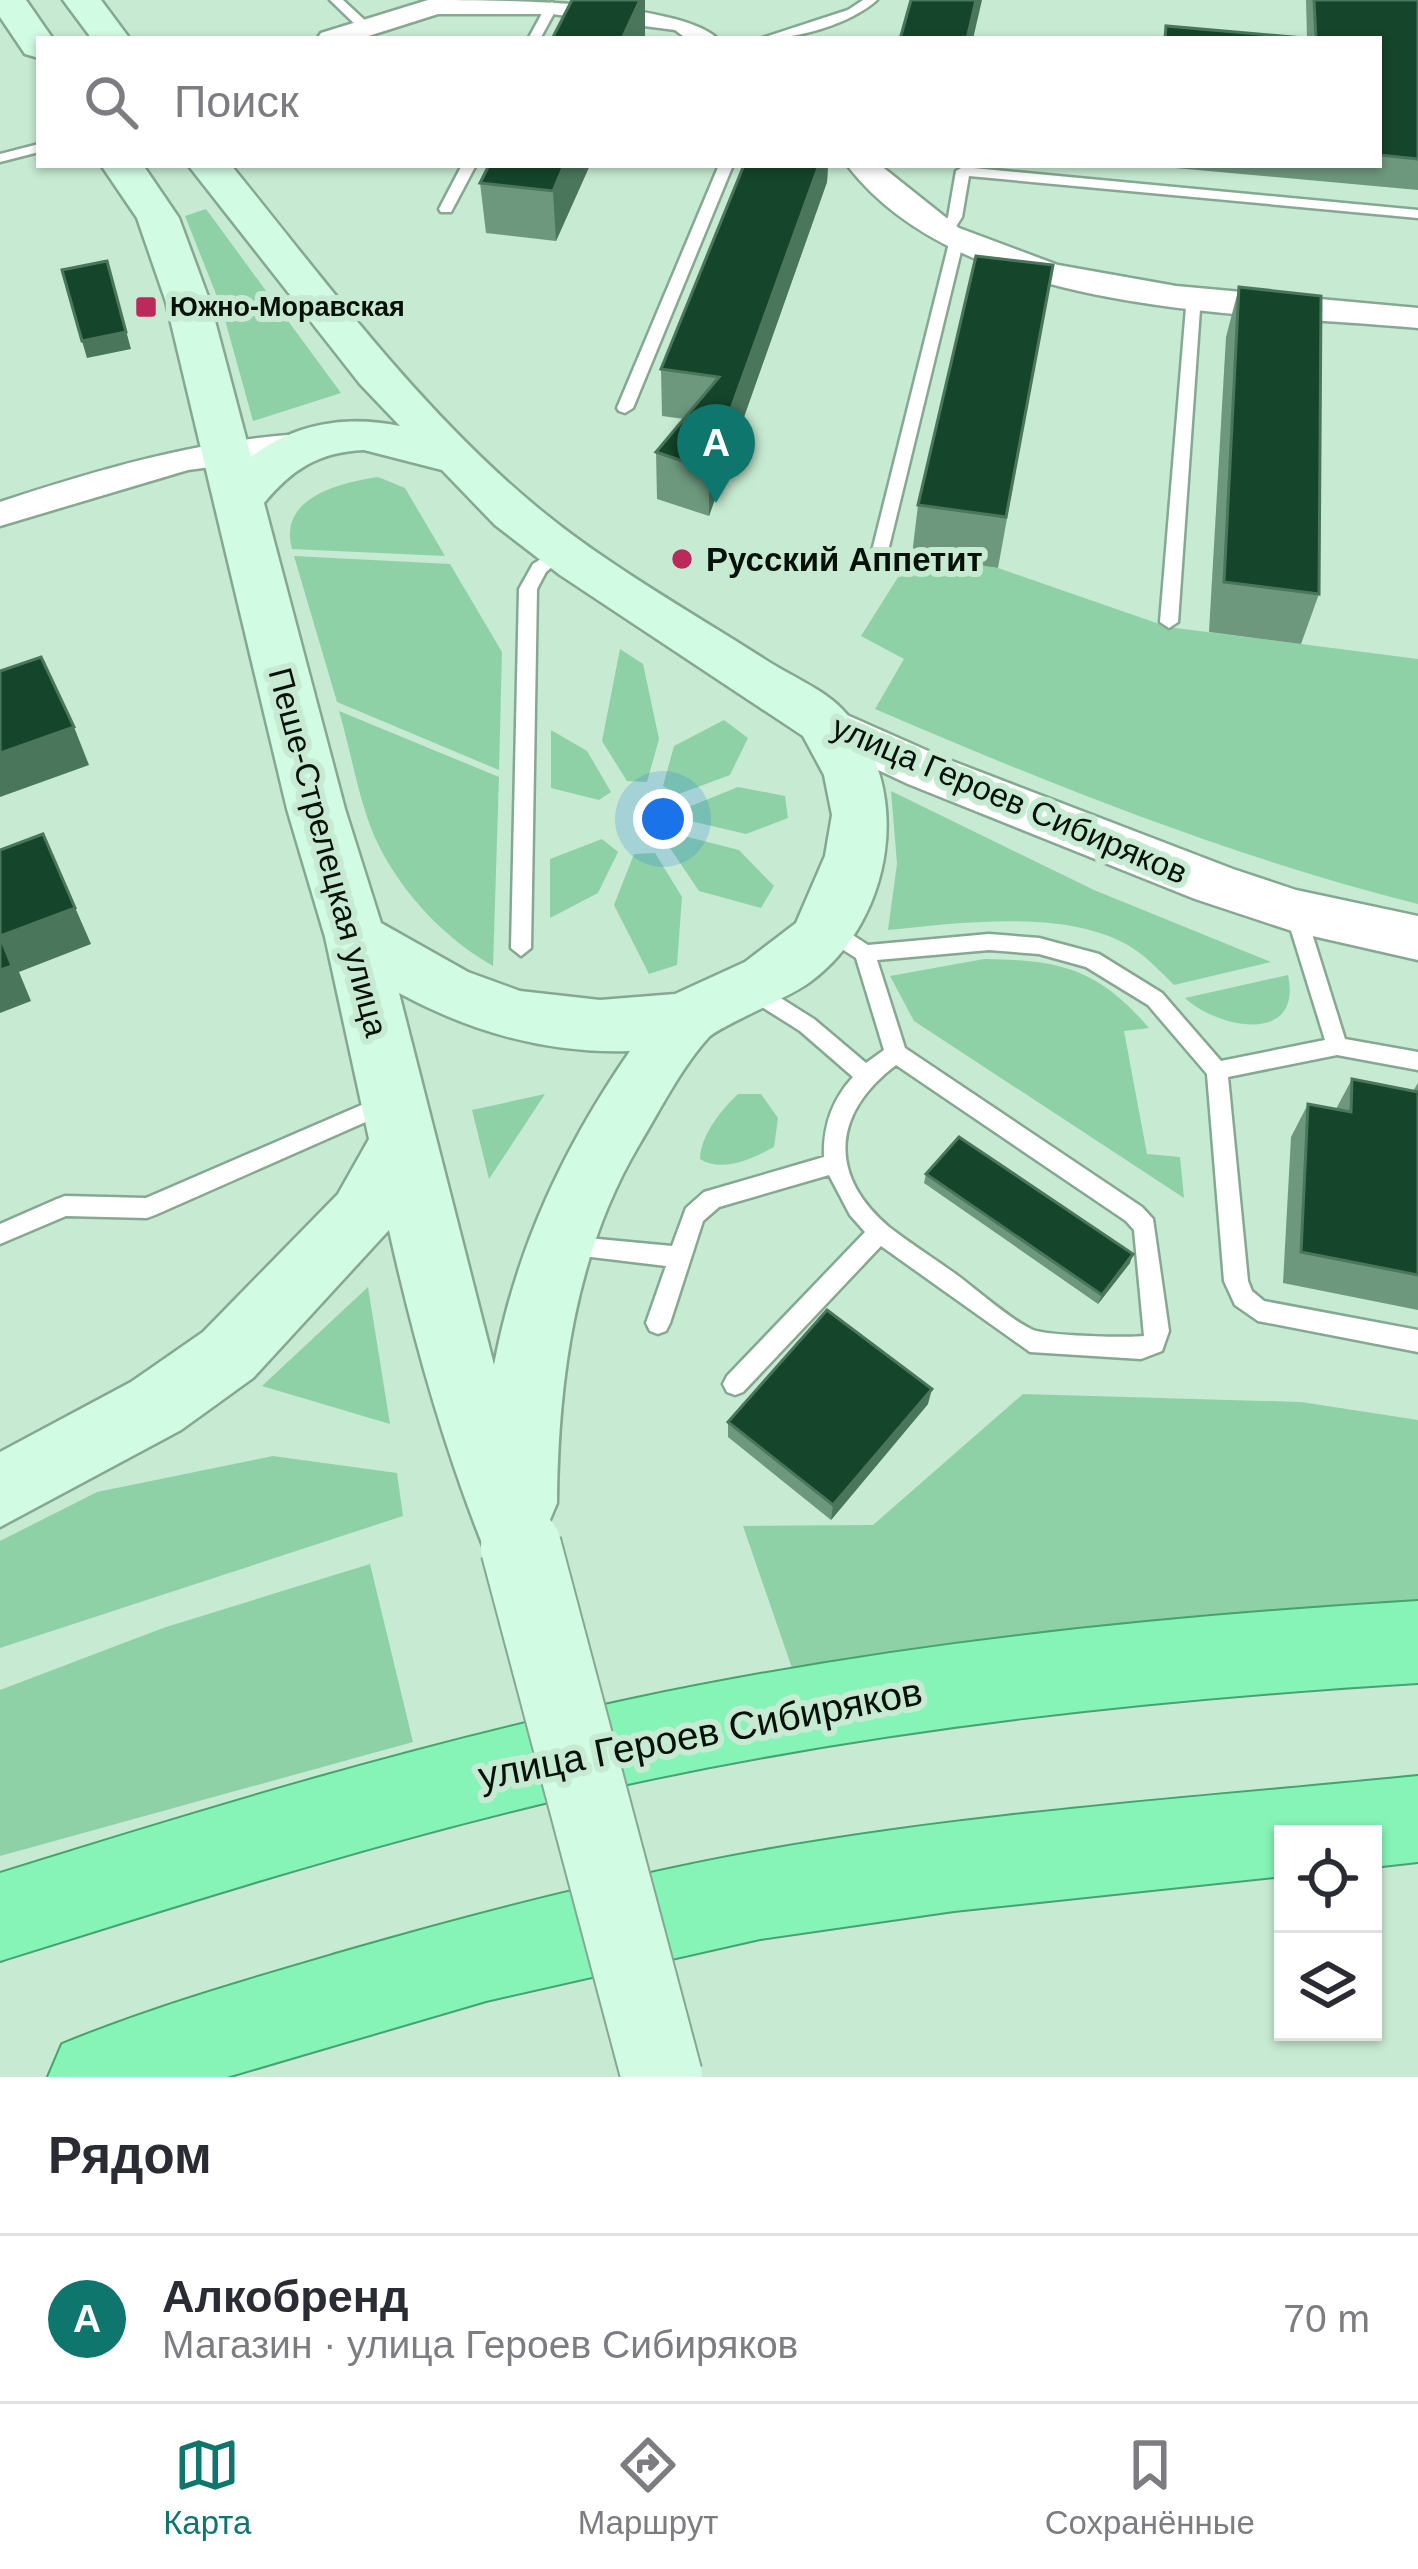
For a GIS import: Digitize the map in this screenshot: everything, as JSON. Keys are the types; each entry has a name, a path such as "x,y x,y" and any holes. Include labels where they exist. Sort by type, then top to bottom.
{"highway":[{"name":"улица Героев Сибиряков","path":"0,1917 441,1786 721,1723 933,1686 1297,1648 1418,1642"},
{"path":"95,2077 210,2036 486,1956 760,1894 955,1867 1418,1819"}],"main road":[{"path":"7,0 36,42"},
{"path":"82,0 109,36"},
{"name":"Пеше-Стрелецкая улица","path":"124,168 158,218 188,302 355,938 472,1414 521,1547"},
{"path":"211,168 376,374 464,460"},
{"path":"232,477 261,469 282,452 304,445 382,435 464,460"},
{"name":"улица Героев Сибиряков","path":"464,460 514,514 561,552 822,722"},
{"path":"355,938 437,985 490,1008 542,1020 590,1024 688,1016 750,988 796,958 846,941 860,798 845,759 822,722"},
{"path":"662,2077 521,1547 519,1431 530,1355 557,1246 595,1162 688,1016"},
{"path":"0,1491 156,1406 228,1354 362,1215 398,1120"}],"street":[{"path":"341,36 436,6 552,6 683,23 700,36"},
{"path":"866,168 951,236 1081,278 1418,318"},
{"path":"0,514 105,478 232,477"},
{"name":"улица Героев Сибиряков","path":"822,722 926,771 1295,911 1418,938"}],"lane":[{"path":"336,0 366,28"},
{"path":"775,36 852,13 871,0"},
{"path":"536,36 552,6"},
{"path":"0,158 36,149"},
{"path":"446,209 467,168"},
{"path":"625,408 725,168"},
{"path":"880,551 962,171 1418,214"},
{"path":"1169,622 1194,295"},
{"path":"521,948 523,650 528,590 539,568 561,552"},
{"path":"1295,911 1337,1046"},
{"path":"896,1054 863,1074 834,1138 833,1163 842,1188 879,1232 1030,1341 1141,1348 1154,1343 1157,1331 1145,1226 1134,1214 896,1054 846,941 1039,946 1092,960 1155,999 1217,1071 1236,1281 1243,1298 1258,1310 1418,1341"},
{"path":"750,988 807,1025 863,1074"},
{"path":"1217,1071 1337,1046 1418,1061"},
{"path":"0,1234 65,1206 147,1208 398,1120"},
{"path":"658,1323 694,1215 712,1199 833,1163"},
{"path":"735,1384 879,1232"},
{"path":"557,1246 679,1257"}],"green space":[{"path":"206,209 341,393 253,421 222,309 185,216"},
{"path":"378,477 405,488 445,556 292,549 290,532 303,505 330,489"},
{"path":"912,555 998,568 1168,627 1418,659 1418,904 1279,864 1143,817 875,709 904,659 861,636"},
{"path":"294,556 450,564 502,652 499,770 337,702"},
{"path":"620,649 643,664 659,739 647,782 627,781 602,741"},
{"path":"339,711 499,777 493,966 428,915 389,864 366,814"},
{"path":"724,720 748,738 730,775 676,795 663,786 674,746"},
{"path":"551,730 587,751 611,792 599,800 551,788"},
{"path":"738,787 785,796 788,818 746,834 686,820 686,808"},
{"path":"891,791 1094,890 1271,962 1174,985 1131,947 1076,927 1012,921 888,930 897,864"},
{"path":"680,835 739,850 774,886 761,908 699,891 668,845"},
{"path":"602,839 618,852 598,893 550,918 550,859"},
{"path":"655,853 682,897 677,965 649,974 614,905 634,854"},
{"path":"984,959 1035,962 1076,972 1113,992 1149,1028 1124,1031 1147,1154 1180,1157 1184,1198 914,1021 890,976"},
{"path":"1288,975 1289,997 1283,1012 1271,1021 1236,1023 1185,998"},
{"path":"545,1094 489,1179 472,1110"},
{"path":"738,1094 761,1094 778,1118 774,1147 727,1165 700,1159 708,1132"},
{"path":"368,1287 390,1424 262,1386"},
{"path":"1023,1394 1301,1402 1418,1420 1418,1605 793,1671 743,1526 873,1525"},
{"path":"273,1456 397,1473 403,1516 0,1648 0,1541 97,1492"},
{"path":"370,1564 413,1742 0,1856 0,1690 163,1628"}],"building":[{"path":"572,0 640,0 623,36 554,36"},
{"path":"911,0 976,0 968,36 901,36"},
{"path":"1314,0 1418,0 1418,159 1382,155 1382,36 1316,36"},
{"path":"1166,26 1281,36 1165,36"},
{"path":"488,168 563,168 553,191 480,183"},
{"path":"743,168 818,168 709,470 656,452 719,377 661,369"},
{"path":"976,256 1053,265 1006,517 918,505"},
{"path":"107,261 126,332 82,341 62,270"},
{"path":"1239,287 1321,296 1319,594 1224,582"},
{"path":"41,657 74,727 0,753 0,671"},
{"path":"43,834 75,908 0,936 0,850"},
{"path":"0,936 12,966 0,970"},
{"path":"1352,1079 1418,1092 1418,1275 1301,1252 1308,1104 1351,1112"},
{"path":"959,1137 1133,1254 1102,1295 926,1174"},
{"path":"827,1310 932,1389 833,1505 728,1422"}],"place":[{"name":"Южно-Моравская","path":"146,307"},
{"name":"Алкобренд","path":"716,503"},
{"name":"Русский Аппетит","path":"682,559"}]}
